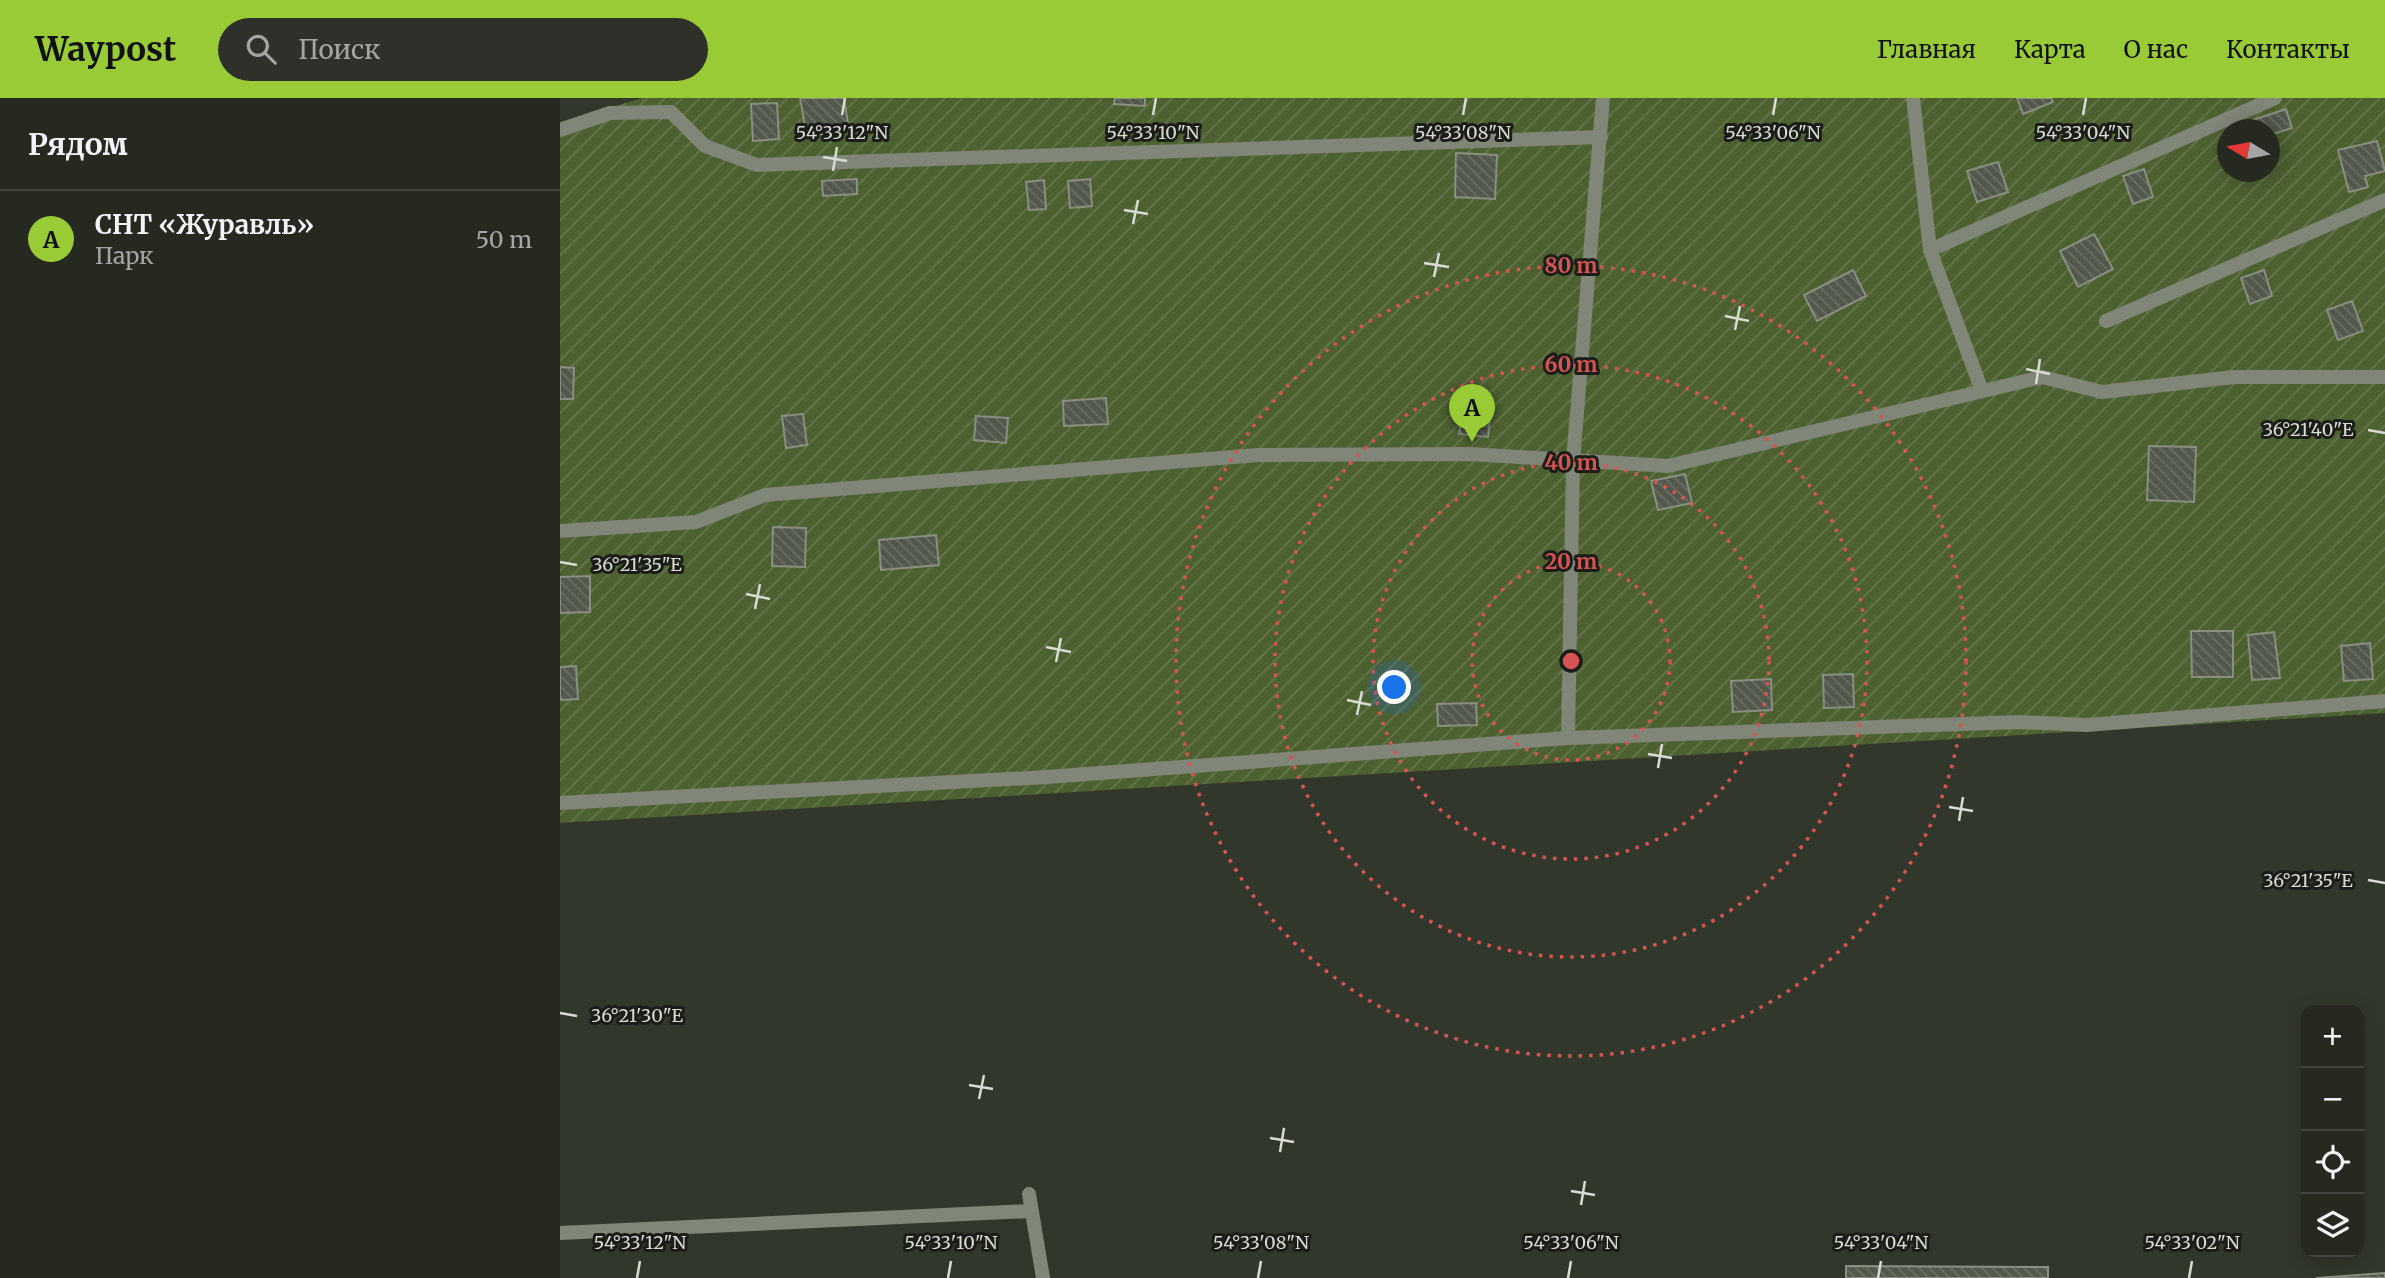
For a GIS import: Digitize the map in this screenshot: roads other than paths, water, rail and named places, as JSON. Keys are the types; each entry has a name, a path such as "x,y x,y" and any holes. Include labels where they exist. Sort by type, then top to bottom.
{"street":[{"path":"1568,738 1573,461 1603,98"},
{"path":"1913,98 1930,250 1982,391"},
{"path":"1930,250 2275,98"},
{"path":"560,130 610,113 671,112 705,146 757,165 1601,137"},
{"path":"2106,321 2385,200"},
{"path":"560,531 696,522 765,495 1258,455 1470,454 1668,467 2042,377 2102,392 2234,377 2385,377"},
{"path":"560,803 1060,776 1568,738 2019,722 2087,724 2385,701"},
{"path":"1029,1194 1043,1278"},
{"path":"560,1233 1031,1211"}],"place":[{"name":"СНТ «Журавль»","path":"1472,442"}]}
